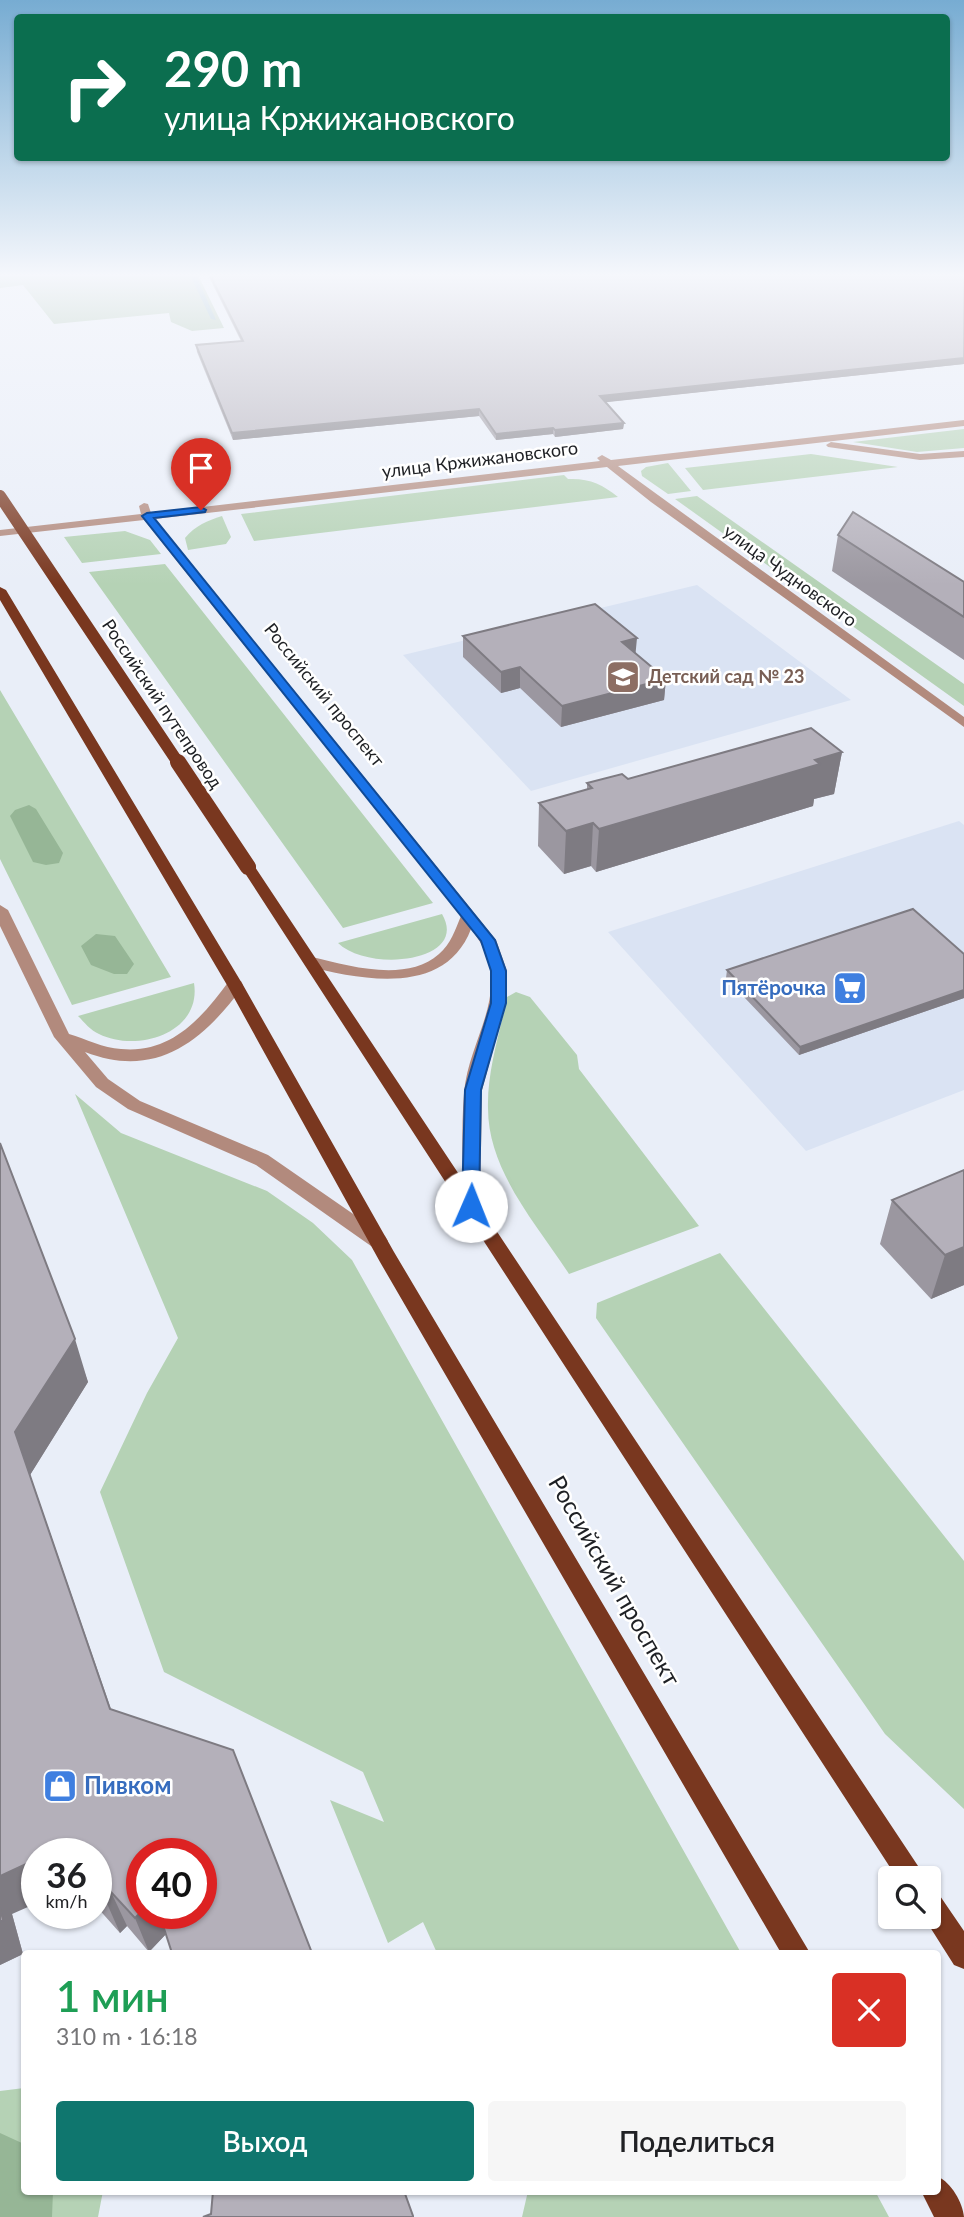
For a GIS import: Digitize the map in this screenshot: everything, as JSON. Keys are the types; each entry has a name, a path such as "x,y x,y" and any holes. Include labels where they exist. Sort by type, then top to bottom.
{"main road":[{"name":"Российский путепровод","path":"0,496 312,962"},
{"name":"Российский проспект","path":"0,590 235,985 378,1241 794,1950"},
{"path":"312,962 905,1866"},
{"path":"941,1920 964,1955"},
{"path":"938,2195 951,2217"}],"street":[{"name":"улица Кржижановского","path":"0,533 145,511 602,458 964,412"},
{"path":"912,418 924,428"},
{"name":"улица Кржижановского","path":"602,458 807,441 964,423"},
{"path":"807,441 907,456 964,454"},
{"name":"улица Чудновского","path":"602,458 964,723"},
{"name":"улица Кржижановского","path":"0,521 145,511"},
{"name":"Российский проспект","path":"145,511 488,940 499,971 498,1003 473,1090 471,1206"},
{"name":"Российский проспект","path":"0,910 62,1037 102,1083 134,1105 262,1160 378,1241"},
{"path":"312,962 385,975 414,972 438,963 455,949 464,933 469,914"},
{"path":"62,1037 103,1053 143,1056 173,1047 197,1032 217,1012 235,985"}],"shaded area":[{"name":"Детский сад № 23","path":"697,585 851,700 531,791 403,655"},
{"path":"959,821 964,825 964,1090 806,1151 608,932"}],"green space":[{"path":"964,429 964,448 917,452 853,442"},
{"path":"811,454 898,467 703,490 685,468"},
{"path":"668,463 691,491 668,494 642,476 641,471 646,467"},
{"path":"564,475 568,479 595,483 618,497 254,541 241,514"},
{"path":"697,496 964,684 964,706 675,499"},
{"path":"222,516 231,537 226,544 188,550 185,538 189,534 202,524"},
{"path":"125,531 150,540 161,554 82,563 64,537"},
{"path":"165,564 433,903 343,928 89,572"},
{"path":"0,690 171,977 72,1005 0,859"},
{"path":"29,805 36,809 63,853 59,863 46,865 33,862 10,816 15,810"},
{"path":"442,914 447,930 442,943 430,952 412,958 371,958 338,943"},
{"path":"96,934 115,936 134,964 127,974 114,974 91,965 81,946"},
{"path":"194,983 194,1000 188,1015 164,1034 148,1039 114,1039 96,1033 78,1016"},
{"path":"516,992 530,997 577,1055 579,1069 699,1226 569,1274 516,1196 496,1153 490,1131 488,1094 492,1066 507,997"},
{"path":"75,1094 121,1133 267,1191 313,1223 352,1260 739,1950 436,1950 423,1922 388,1943 330,1800 384,1822 363,1772 164,1672 100,1492 147,1393 178,1338"},
{"path":"720,1253 964,1561 964,1809 885,1734 596,1318 597,1303"},
{"path":"21,2088 21,2195 102,2195 98,2217 0,2217 0,2091"},
{"path":"0,2133 21,2143 21,2195 53,2195 52,2217 0,2217"},
{"path":"527,2195 877,2195 889,2217 522,2217"}],"building":[{"path":"210,378 768,378 600,396 624,423 496,434 479,409 232,433"},
{"path":"853,512 964,582 964,617 838,535"},
{"path":"595,604 637,638 622,642 666,679 562,706 520,667 501,672 463,636"},
{"path":"811,728 842,752 815,760 820,764 599,829 593,823 566,831 539,803 592,788 587,783 622,774 628,779"},
{"name":"Пятёрочка","path":"913,909 964,954 964,990 800,1047 727,970"},
{"path":"0,1143 75,1339 15,1432 110,1709 233,1750 311,1950 171,1950 164,1929 217,1929 217,1838 126,1838 126,1908 112,1893 112,1838 21,1838 21,1866 0,1876"},
{"path":"964,1170 964,1247 945,1255 892,1200"},
{"path":"213,2195 405,2195 413,2217 203,2217 211,2214"}],"place":[{"name":"Детский сад № 23","path":"623,677"},
{"name":"Пятёрочка","path":"850,988"},
{"name":"Пивком","path":"60,1786"}],"route":[{"path":"201,510 147,516 488,940 499,971 498,1003 473,1090 471,1206"}]}
